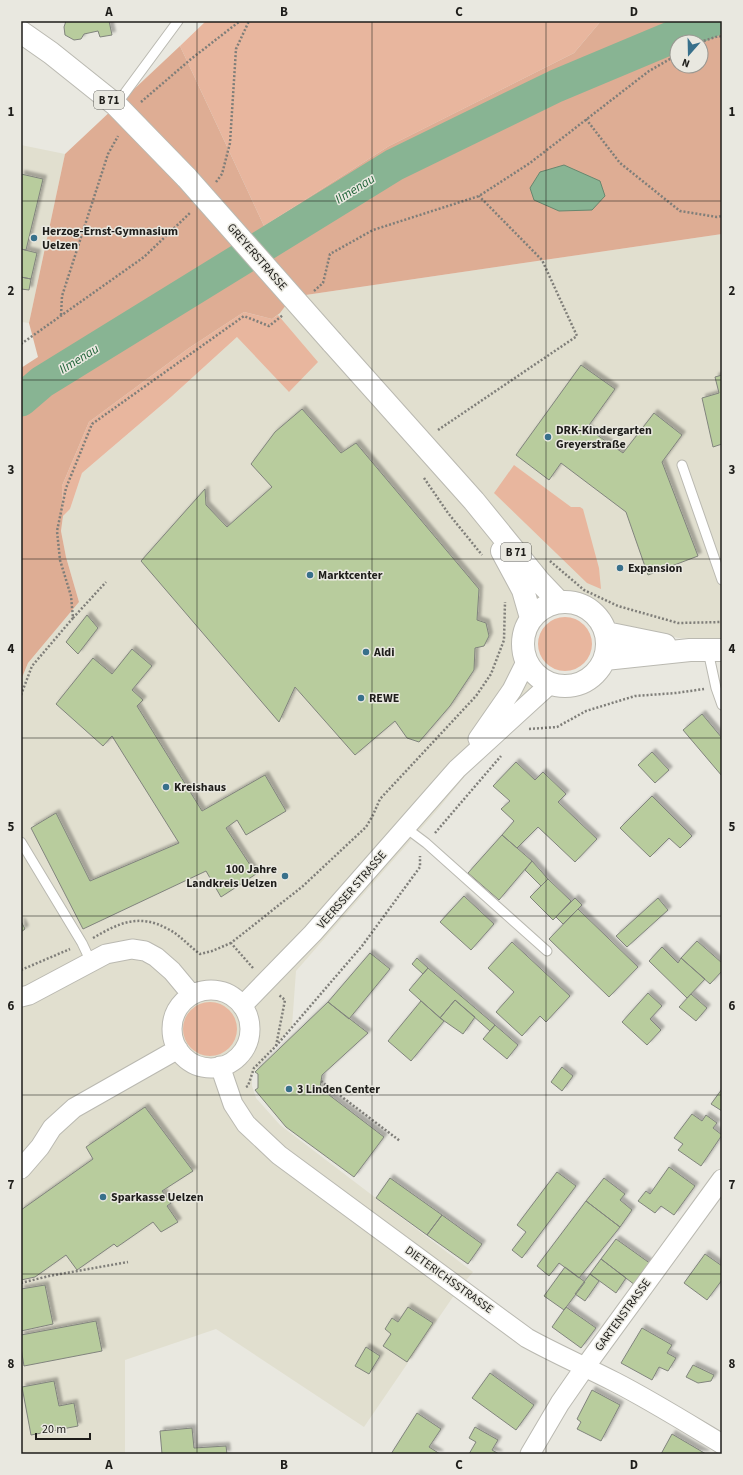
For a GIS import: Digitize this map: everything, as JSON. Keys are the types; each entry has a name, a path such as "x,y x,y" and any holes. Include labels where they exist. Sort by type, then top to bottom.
{"main road":[{"name":"GREYERSTRASSE","path":"21,32 51,53 122,112 187,178 474,501 539,581 559,602"},
{"name":"GREYERSTRASSE","path":"474,501 523,590 531,618"},
{"path":"559,602 571,602 583,606 593,612 601,622 606,633 607,646 605,659 600,669 592,677 582,683 572,686 550,684 540,679 526,662 523,651 522,639 525,628 531,618 539,610 548,605 559,602"},
{"path":"606,633 707,650"},
{"path":"605,659 707,650"}],"street":[{"name":"VEERSSER STRASSE","path":"242,1006 313,933 457,769 512,690 526,662"},
{"name":"VEERSSER STRASSE","path":"457,769 550,684"},
{"path":"21,997 29,995 106,954 132,949 145,951 156,957 172,971 192,995"},
{"path":"213,990 224,992 234,998 242,1006 247,1014 249,1023 247,1042 237,1057 229,1063 220,1066 206,1067 192,1063 178,1049 173,1037 172,1023 179,1007 192,995 202,991 213,990"},
{"path":"24,1161 40,1147 52,1128 74,1108 178,1049"},
{"name":"DIETERICHSSTRASSE","path":"220,1066 233,1104 246,1124 279,1155 527,1338 662,1408 722,1444"},
{"name":"GARTENSTRASSE","path":"530,1454 560,1403 585,1367 722,1179"}],"lane":[{"path":"122,112 178,21"},
{"path":"682,465 722,580"},
{"path":"707,650 716,688 722,705"},
{"path":"406,828 426,843 547,951"},
{"path":"21,842 82,943 91,962"}],"path":[{"path":"21,344 61,315 62,296 122,112 143,99 240,21"},
{"path":"709,39 719,36 722,37"},
{"path":"373,230 479,196 530,163 649,71 669,60"},
{"path":"586,119 620,163 680,211 717,217 722,216"},
{"path":"421,441 577,336 542,260 479,196"},
{"path":"73,618 71,596 60,560 57,531 66,488 92,424 191,352"},
{"path":"424,477 448,513 486,559"},
{"path":"559,568 584,590 618,606 678,623 722,622"},
{"path":"21,695 32,666 106,582"},
{"path":"276,1046 285,1000 231,944 304,886 366,827 380,799 476,696 491,674 504,640 505,602 503,596"},
{"path":"524,729 557,727 586,711 635,696 716,688"},
{"path":"229,1093 248,1086 254,1068 276,1046 362,946 420,867 420,853 426,843 503,753"},
{"path":"21,970 49,958"},
{"path":"321,1081 400,1141"},
{"path":"21,1283 49,1276 128,1262"}],"shaded area":[{"path":"206,21 601,21 574,53 389,146 264,226 180,46"},
{"path":"601,21 722,21 722,234 292,297 280,313 272,319 244,312 189,348 89,422 62,486 63,516 61,531 66,557 79,602 28,663 21,680 21,368 38,357 29,323 65,154 180,46 264,226 389,146 574,53"},
{"name":"Herzog-Ernst-Gymnasium Uelzen","path":"21,145 65,154 29,323 21,322"},
{"path":"564,165 600,181 605,196 592,210 559,211 534,200 530,188 540,172"},
{"path":"722,234 722,640 679,638 628,629 607,618 597,607 585,599 572,595 557,596 545,600 531,609 522,622 516,637 516,653 523,669 533,681 539,685 439,808 296,971 292,1026 252,1075 252,1086 256,1098 280,1125 473,1272 457,1291 364,1427 216,1329 125,1360 125,1454 21,1454 21,680 28,663 79,602 66,557 61,531 63,516 70,509 82,473 171,397 237,337 292,297"},
{"path":"244,312 272,319 278,315 318,362 289,392 237,337 171,397 82,473 70,509 63,516 62,486 89,422 189,348"},
{"path":"514,465 571,507 580,507 583,509 599,568 601,589 587,583 494,493"},
{"path":"565,617 575,619 584,625 590,634 592,644 590,654 584,663 575,669 565,671 555,669 546,663 540,654 538,644 540,634 546,625 555,619"},
{"path":"210,1002 220,1004 229,1010 235,1019 237,1029 235,1039 229,1048 220,1054 210,1056 200,1054 191,1048 185,1039 183,1029 185,1019 191,1010 200,1004"}],"building":[{"path":"66,21 109,21 112,35 100,37 98,31 84,34 81,39 74,40 65,35 64,27"},
{"path":"21,174 43,179 26,250 21,249"},
{"path":"21,249 37,253 31,279 21,277"},
{"path":"21,277 31,279 29,290 21,289"},
{"path":"581,365 615,389 587,428 623,453 654,413 682,435 662,462 698,556 648,575 626,512 561,463 549,480 516,455"},
{"path":"722,375 722,444 713,447 702,398 719,393 715,377"},
{"name":"Marktcenter","path":"302,409 341,453 356,443 479,589 477,620 486,623 489,636 484,646 475,648 474,670 450,706 419,742 407,738 395,721 355,755 295,687 279,722 141,561 205,489 206,505 227,527 272,487 251,464 275,432"},
{"path":"87,615 98,628 78,654 66,642"},
{"name":"Kreishaus","path":"132,649 152,666 132,690 143,700 137,706 202,811 265,775 286,811 246,835 237,820 226,828 256,874 221,897 206,871 83,929 31,828 56,813 90,881 179,843 112,736 103,746 56,704 93,658 112,674"},
{"path":"702,714 722,738 722,776 683,730"},
{"path":"652,752 669,770 655,783 638,765"},
{"path":"516,762 535,780 543,772 566,794 558,802 597,839 575,862 538,827 517,848 502,835 514,821 501,809 510,801 493,786"},
{"path":"652,796 692,836 680,848 669,838 650,857 620,828"},
{"path":"502,835 532,861 499,900 468,873"},
{"path":"532,861 548,879 541,886 525,870"},
{"path":"548,879 571,901 553,920 530,897"},
{"path":"464,896 494,924 471,950 440,922"},
{"path":"575,898 582,905 563,924 556,917"},
{"path":"658,898 668,910 627,947 616,936"},
{"path":"578,909 638,967 609,997 549,939"},
{"path":"21,921 25,929 21,932"},
{"path":"697,941 722,963 722,971 710,984 681,958"},
{"path":"512,942 570,996 546,1022 540,1016 522,1036 496,1012 514,992 488,968"},
{"path":"662,947 678,963 681,958 705,979 687,998 649,961"},
{"path":"370,953 390,969 349,1019 328,1002"},
{"path":"417,958 428,968 423,974 412,964"},
{"path":"428,968 495,1025 490,1031 455,1000 440,1018 409,990"},
{"path":"648,993 662,1006 650,1019 661,1030 647,1045 622,1022"},
{"path":"691,994 707,1008 696,1021 679,1007"},
{"path":"455,1000 475,1017 463,1034 440,1018"},
{"path":"421,1001 444,1021 411,1061 388,1041"},
{"name":"3 Linden Center","path":"328,1002 368,1033 322,1075 320,1088 384,1137 354,1177 286,1127 255,1090 258,1088 258,1074 255,1072"},
{"path":"495,1025 518,1045 507,1059 483,1039"},
{"path":"562,1067 573,1076 562,1091 551,1082"},
{"path":"722,1089 722,1111 711,1104"},
{"name":"Sparkasse Uelzen","path":"145,1107 193,1171 162,1191 171,1203 167,1206 178,1222 161,1232 153,1222 117,1247 114,1244 77,1270 66,1255 35,1277 21,1280 21,1210 93,1159 86,1147"},
{"path":"692,1114 702,1121 706,1115 717,1123 713,1128 722,1135 701,1166 678,1150 683,1144 674,1138"},
{"path":"669,1167 695,1186 674,1215 661,1206 655,1213 638,1201 646,1191 650,1194"},
{"path":"557,1172 576,1186 522,1258 512,1250 526,1232 517,1225"},
{"path":"390,1178 442,1215 427,1235 376,1198"},
{"path":"604,1178 625,1194 620,1200 632,1210 620,1227 586,1201"},
{"path":"586,1201 620,1227 579,1278 559,1263 549,1276 537,1266"},
{"path":"442,1215 482,1244 468,1264 427,1235"},
{"path":"616,1239 651,1264 635,1285 601,1259"},
{"path":"705,1254 722,1266 722,1280 707,1300 684,1283"},
{"path":"601,1259 626,1278 616,1293 590,1274"},
{"path":"565,1267 585,1282 564,1310 544,1296"},
{"path":"590,1274 599,1281 585,1301 575,1294"},
{"path":"45,1285 53,1324 21,1331 21,1289"},
{"path":"408,1307 433,1323 407,1362 383,1346 391,1334 385,1329 392,1318 398,1322"},
{"path":"566,1307 596,1328 581,1348 552,1327"},
{"path":"96,1321 102,1351 24,1366 21,1348 21,1335"},
{"path":"642,1328 672,1345 667,1353 676,1358 668,1371 659,1367 652,1380 621,1363"},
{"path":"366,1347 380,1356 369,1374 355,1366"},
{"path":"693,1365 714,1375 711,1381 698,1383 686,1377"},
{"path":"490,1373 534,1405 516,1430 472,1398"},
{"path":"54,1381 59,1406 74,1403 78,1426 31,1435 22,1387"},
{"path":"592,1390 620,1405 601,1441 577,1429 581,1422 577,1419"},
{"path":"417,1413 441,1429 429,1447 440,1454 391,1454"},
{"path":"475,1427 498,1440 492,1450 499,1454 469,1454 476,1442 469,1438"},
{"path":"192,1428 194,1448 226,1446 227,1454 162,1454 160,1431"},
{"path":"672,1434 706,1454 661,1454"}],"waterway":[{"name":"Ilmenau","path":"21,400 42,382 394,165 556,86 711,21"}],"place":[{"name":"Herzog-Ernst-Gymnasium Uelzen","path":"34,238"},
{"name":"DRK-Kindergarten Greyerstraße","path":"548,437"},
{"name":"Expansion","path":"620,568"},
{"name":"Marktcenter","path":"310,575"},
{"name":"Aldi","path":"366,652"},
{"name":"REWE","path":"361,698"},
{"name":"Kreishaus","path":"166,787"},
{"name":"100 Jahre Landkreis Uelzen","path":"285,876"},
{"name":"3 Linden Center","path":"289,1089"},
{"name":"Sparkasse Uelzen","path":"103,1197"}]}
